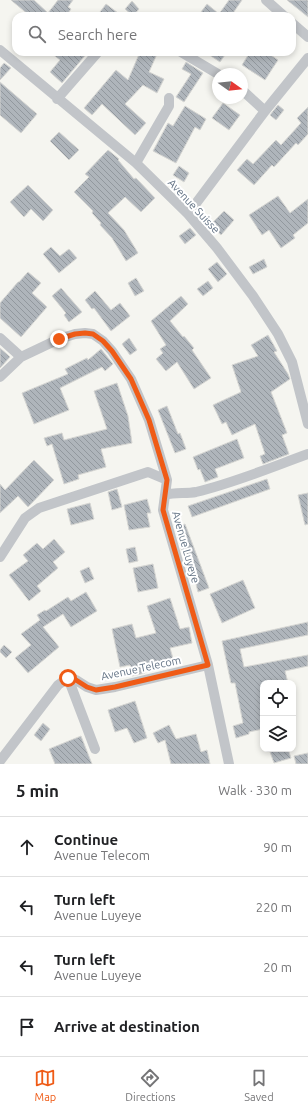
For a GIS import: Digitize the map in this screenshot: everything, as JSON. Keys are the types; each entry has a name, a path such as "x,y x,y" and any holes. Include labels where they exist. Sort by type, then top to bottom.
{"street":[{"path":"266,0 280,12"},
{"path":"296,26 308,37"},
{"name":"Avenue Suisse","path":"0,50 57,99 136,163 188,214 253,296 278,334 292,362 308,424"},
{"path":"57,99 95,56"},
{"path":"188,56 212,70"},
{"path":"188,214 265,111 308,58"},
{"path":"248,95 265,111"},
{"path":"136,163 169,106 169,98"},
{"name":"Avenue Luyeye","path":"0,377 21,357 59,339 75,334 85,333 93,334 103,341 112,351 131,379 149,420 167,480 163,510 208,665 229,764"},
{"path":"0,338 21,357"},
{"path":"165,495 195,492 238,479 308,454"},
{"path":"0,557 25,518 39,508 148,472 167,480"},
{"name":"Avenue Telecom","path":"68,678 76,680 87,687 96,690 115,687 208,665"},
{"path":"0,760 58,685 68,678 96,749"}],"building":[{"path":"11,0 34,0 47,12 25,12"},
{"path":"58,0 73,0 68,7 71,9 69,12 49,12"},
{"path":"229,0 242,0 234,12 220,12"},
{"path":"287,0 308,0 308,17"},
{"path":"132,1 139,9 136,12 128,12 125,9"},
{"path":"106,4 117,12 100,12"},
{"path":"207,4 217,12 201,12"},
{"path":"55,56 85,56 62,83 50,72 60,60"},
{"path":"138,56 156,56 149,72 164,79 157,93 143,85 125,104 146,123 135,135 102,104 92,115 84,108 116,70 128,80"},
{"path":"211,56 224,56 220,62"},
{"path":"248,56 272,56 278,60 265,80 242,65"},
{"path":"186,62 203,73 184,102 176,97 191,74 182,69"},
{"path":"4,63 11,68 0,80 0,68"},
{"path":"0,82 37,114 21,133 0,115"},
{"path":"222,104 240,115 229,130 212,118"},
{"path":"278,105 284,110 276,120 270,115"},
{"path":"185,106 206,119 200,130 195,127 176,163 153,151 168,123 173,126"},
{"path":"308,107 308,134 298,145 296,143 274,167 272,165 254,185 237,170 247,159 253,164 276,140 281,145 301,123 297,118"},
{"path":"59,132 79,150 69,160 50,141"},
{"path":"108,150 119,159 118,160 134,179 136,178 155,198 141,212 125,197 108,213 124,230 138,253 126,261 112,238 100,225 101,223 92,213 93,211 74,192 89,177 85,174"},
{"path":"179,166 189,173 184,182 173,175"},
{"path":"28,185 53,210 43,221 31,209 24,217 10,202"},
{"path":"278,196 290,213 308,199 308,223 293,235 295,238 281,248 269,230 262,235 249,215"},
{"path":"224,211 234,220 221,235 210,225"},
{"path":"190,228 196,235 185,244 179,236"},
{"path":"51,247 60,256 69,249 77,258 59,273 43,254"},
{"path":"264,259 267,267 253,274 249,267"},
{"path":"217,262 227,274 218,282 208,269"},
{"path":"28,272 41,283 32,293 47,307 21,337 0,318 0,303"},
{"path":"136,278 144,291 135,296 128,283"},
{"path":"208,281 213,288 203,296 197,289"},
{"path":"61,288 82,312 69,322 64,315 66,313 52,296"},
{"path":"95,291 111,310 120,303 130,316 111,331 94,308 92,309 85,300"},
{"path":"181,296 188,304 170,321 194,348 192,350 211,378 194,389 177,362 166,371 156,359 163,353 160,349 166,345 151,321"},
{"path":"268,335 277,351 274,352 290,379 271,392 287,433 282,435 289,454 263,464 260,456 265,454 255,424 232,435 226,422 222,424 213,405 241,392 232,365 258,356 251,345"},
{"path":"129,338 137,350 130,355 122,344"},
{"path":"0,348 10,357 0,368"},
{"path":"101,349 113,364 105,371 102,367 60,388 69,410 34,424 22,393 68,374 65,369 87,358 88,360"},
{"path":"117,383 128,416 132,443 101,449 106,467 78,475 79,479 64,484 52,444 47,446 44,438 62,433 64,440 107,429 94,391"},
{"path":"167,406 178,434 180,433 186,449 175,453 158,410"},
{"path":"237,439 244,458 215,469 218,477 205,482 193,457"},
{"path":"34,460 54,480 28,507 18,496 0,513 0,484 5,490"},
{"path":"267,479 270,489 192,517 188,506"},
{"path":"117,489 122,507 112,510 108,492"},
{"path":"308,493 308,524 305,525 298,495"},
{"path":"147,499 151,513 147,513 150,527 129,530 124,505"},
{"path":"90,503 94,519 71,525 67,509"},
{"path":"185,524 209,588 198,592 195,580 191,581 175,528"},
{"path":"54,539 65,552 53,562 58,568 37,586 41,591 29,601 9,575 28,561 23,555 37,543 43,549"},
{"path":"135,547 138,561 129,563 126,549"},
{"path":"153,564 158,588 138,592 133,568"},
{"path":"89,567 94,579 85,583 80,571"},
{"path":"243,580 255,608 222,623 210,594"},
{"path":"86,592 97,611 71,627 63,614 43,627 59,647 28,673 15,658 31,645 21,634 40,620 37,615 68,597 71,601"},
{"path":"170,598 180,629 189,627 192,643 170,648 174,662 144,668 145,673 132,676 130,665 120,667 112,629 132,624 136,638 156,633 147,606"},
{"path":"308,622 308,635 240,649 244,667 308,655 308,666 285,671 287,680 260,680 260,730 249,732 249,734 236,738 233,726 243,723 235,683 231,683 222,641"},
{"path":"4,645 12,652 6,658 0,652"},
{"path":"135,701 147,738 134,743 127,728 115,732 108,710"},
{"path":"43,723 50,729 41,741 34,735"},
{"path":"169,725 176,739 196,734 201,752 207,750 210,764 171,764 165,740 158,743 153,733"},
{"path":"81,736 92,764 55,764 49,749"},
{"path":"270,752 289,752 291,758 274,763"},
{"path":"308,753 308,764 296,764 294,756"}],"route":[{"path":"59,339 75,334 93,334 103,341 112,351 131,379 149,420 167,480 163,510 208,665 115,687 96,690 87,687 76,680 68,678"}]}
